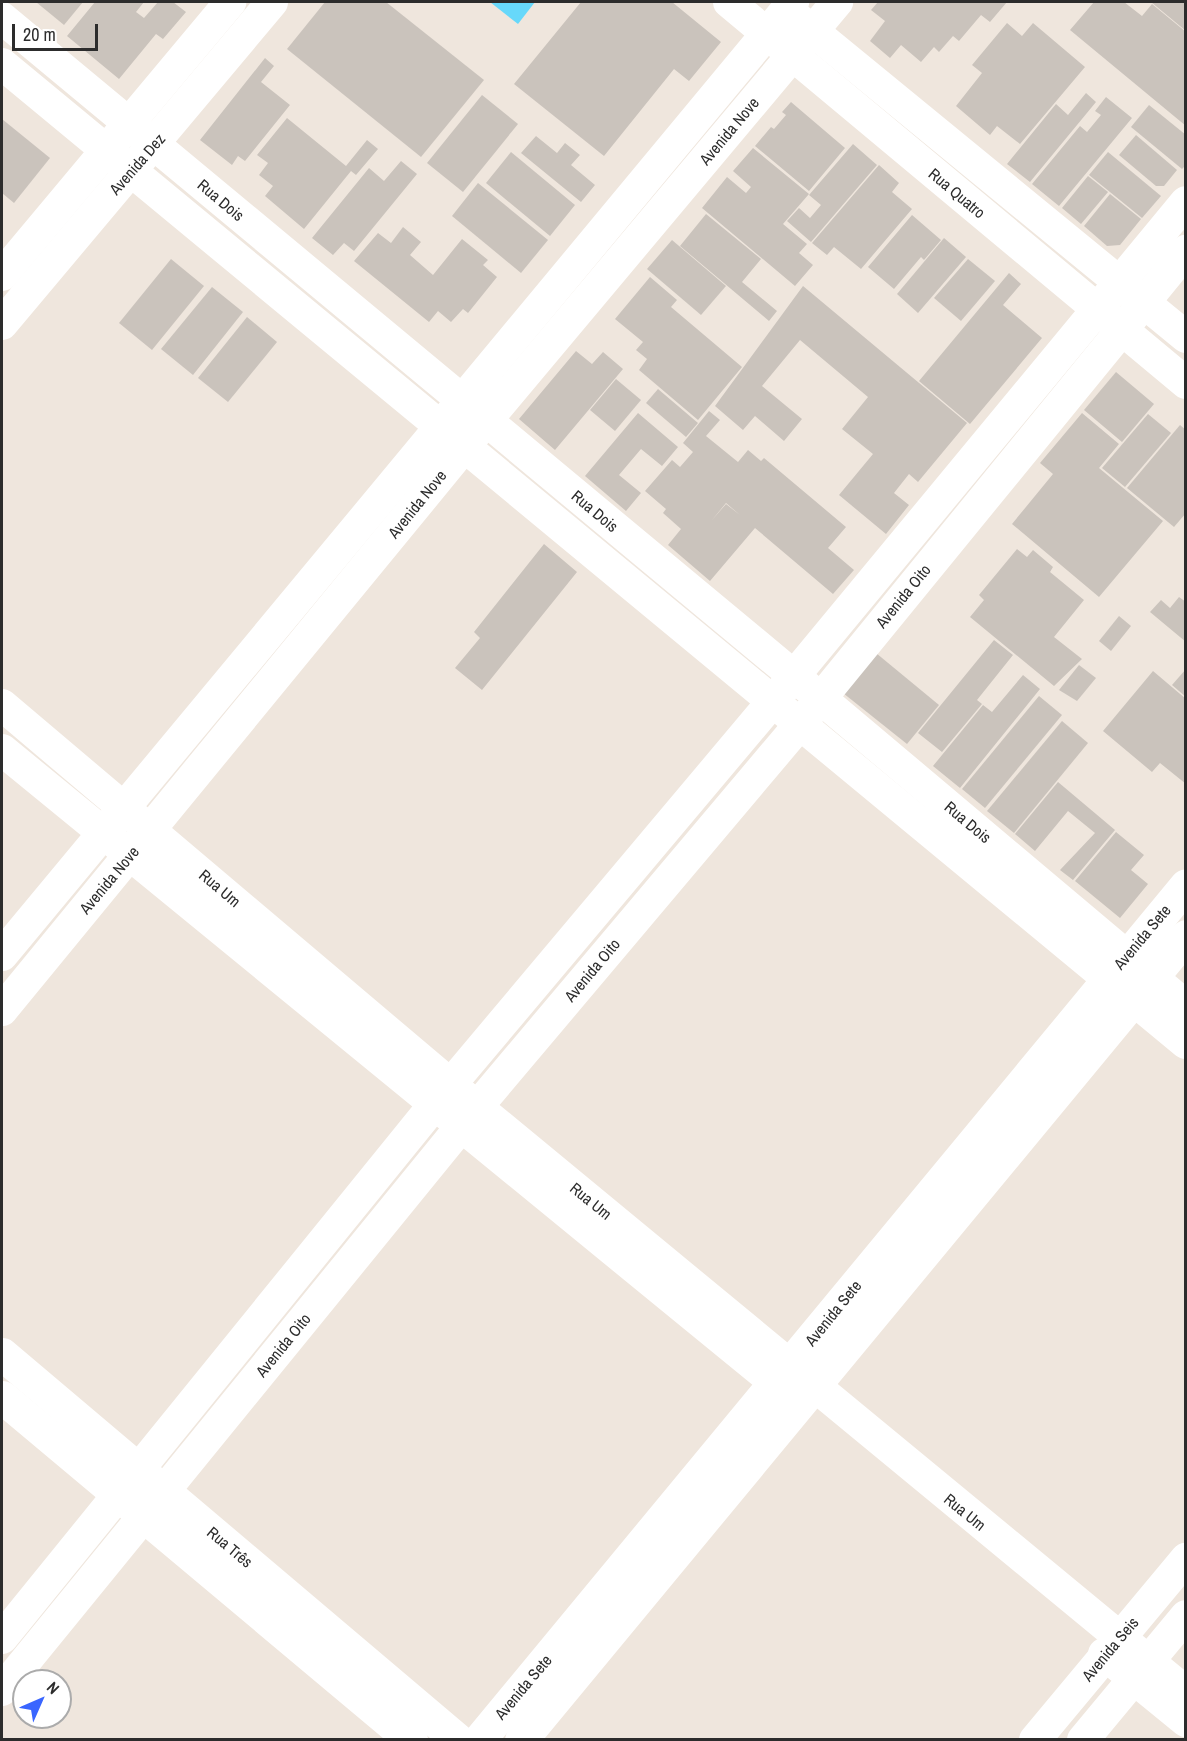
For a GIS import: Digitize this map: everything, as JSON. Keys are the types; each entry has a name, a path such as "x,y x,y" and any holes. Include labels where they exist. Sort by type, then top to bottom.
{"street":[{"name":"Avenida Dez","path":"2,275 230,2"},
{"name":"Avenida Dez","path":"2,324 272,2"},
{"name":"Rua Quatro","path":"729,2 767,33 804,43 1131,293 1185,337"},
{"name":"Avenida Nove","path":"2,1010 486,420 837,2"},
{"name":"Rua Quatro","path":"786,4 804,43 1096,309 1185,383"},
{"name":"Avenida Nove","path":"2,955 767,33 786,4"},
{"name":"Rua Dois","path":"2,18 794,676 1142,988 1185,1043"},
{"name":"Rua Dois","path":"2,64 800,724 1117,967"},
{"name":"Avenida Oito","path":"2,1690 469,1117 800,724 1122,330 1131,293 1185,202"},
{"name":"Avenida Oito","path":"2,1638 442,1094 773,702 1096,309 1131,293 1185,251"},
{"name":"Rua Um","path":"2,705 151,829 469,1117 1141,1670 1185,1721"},
{"name":"Rua Um","path":"2,750 130,856 442,1094"},
{"name":"Avenida Sete","path":"479,1740 1185,885"},
{"name":"Avenida Sete","path":"521,1740 1185,936"},
{"name":"Rua Dois","path":"1142,988 1185,1006"},
{"name":"Rua Três","path":"2,1354 458,1740"},
{"name":"Rua Três","path":"2,1397 411,1740"},
{"name":"Avenida Seis","path":"1035,1740 1185,1559"},
{"path":"1083,1740 1185,1616"},
{"name":"Rua Um","path":"1141,1670 1185,1692"}],"water":[{"path":"490,2 535,2 518,24"}],"building":[{"path":"36,2 83,2 64,25"},
{"path":"95,2 144,2 136,12 144,18 158,2 173,2 186,12 163,39 156,34 119,79 67,36"},
{"path":"325,2 386,2 484,80 421,157 287,49"},
{"path":"581,2 672,2 721,42 689,81 674,69 604,156 514,84"},
{"path":"878,2 1007,2 990,22 981,15 959,41 953,36 939,52 934,47 921,62 901,45 890,58 870,41 885,21 871,10"},
{"path":"1094,2 1124,2 1142,16 1152,4 1186,32 1186,126 1070,30"},
{"path":"1151,2 1186,2 1186,31"},
{"path":"1007,23 1022,36 1033,23 1085,67 1020,144 997,126 990,135 956,106 982,73 972,65"},
{"path":"265,58 274,66 261,82 290,105 245,161 238,156 232,165 200,140"},
{"path":"1086,93 1096,102 1030,182 1007,164 1056,104 1068,115"},
{"path":"482,95 518,124 463,192 427,163"},
{"path":"1106,97 1132,118 1059,206 1032,184 1080,126 1087,132 1101,115 1095,111"},
{"path":"791,102 845,148 809,191 755,146 771,127 774,129 786,115 782,112"},
{"path":"1149,105 1186,135 1186,165 1182,169 1131,127"},
{"path":"287,118 346,166 367,140 378,149 356,175 351,171 304,229 265,196 273,186 259,175 268,163 257,155"},
{"path":"2,119 50,158 14,203 2,193"},
{"path":"1136,135 1177,170 1164,186 1156,186 1119,155"},
{"path":"536,136 557,153 565,143 580,155 571,165 595,185 581,202 521,153"},
{"path":"853,144 877,165 811,242 787,221 799,208 810,218 821,205 809,195"},
{"path":"753,148 809,194 783,224 807,244 799,253 813,265 795,286 702,208 727,177 746,193 751,187 733,171"},
{"path":"511,152 575,205 550,236 486,183"},
{"path":"1108,152 1161,196 1142,218 1089,175"},
{"path":"401,161 417,174 354,251 344,243 333,255 312,238 369,168 384,181"},
{"path":"879,165 899,183 892,192 912,209 861,269 834,247 827,255 812,243"},
{"path":"1088,176 1108,192 1081,224 1062,208"},
{"path":"478,183 548,240 521,273 452,216"},
{"path":"1110,194 1141,219 1120,245 1107,246 1084,226"},
{"path":"706,214 761,259 742,282 777,311 769,321 680,246"},
{"path":"912,215 941,240 924,260 921,257 894,289 868,267"},
{"path":"403,227 421,242 410,255 433,275 462,239 488,260 483,265 497,277 468,313 463,309 451,322 438,311 429,322 354,261 378,233 391,243"},
{"path":"944,238 966,257 918,313 897,294"},
{"path":"672,240 726,286 701,315 647,269"},
{"path":"171,259 204,286 152,350 119,323"},
{"path":"968,259 995,281 961,321 934,298"},
{"path":"1009,273 1021,284 1003,305 1042,338 970,424 919,381"},
{"path":"650,277 677,300 671,307 742,367 698,420 639,370 647,359 636,350 643,342 615,319"},
{"path":"803,286 967,423 918,482 909,474 894,493 909,505 886,534 839,495 873,454 842,429 868,397 800,340 762,386 802,419 784,441 755,416 743,430 715,406"},
{"path":"212,287 243,312 193,375 161,349"},
{"path":"247,317 277,342 228,402 198,378"},
{"path":"576,351 592,364 603,352 623,369 555,450 519,419"},
{"path":"1116,372 1154,404 1122,442 1084,410"},
{"path":"616,379 641,400 615,431 590,410"},
{"path":"658,389 698,423 686,437 646,403"},
{"path":"709,411 720,420 706,436 738,462 748,450 761,461 764,458 846,527 828,548 854,570 833,594 755,528 710,581 668,545 681,529 663,513 666,509 645,491 672,460 680,467 693,452 683,443"},
{"path":"638,413 678,447 662,466 641,449 619,475 641,493 626,511 585,476"},
{"path":"1082,413 1119,444 1099,468 1163,521 1099,597 1012,524 1053,474 1040,463"},
{"path":"1148,414 1171,433 1125,487 1102,468"},
{"path":"1180,425 1186,430 1186,513 1174,527 1127,488"},
{"path":"544,544 577,572 482,690 455,668 480,638 474,632"},
{"path":"1017,549 1027,557 1033,550 1053,567 1050,572 1084,600 1054,637 1082,659 1054,686 970,617 984,600 979,595"},
{"path":"1179,597 1186,602 1186,642 1150,612 1161,600 1170,608"},
{"path":"1119,616 1131,626 1111,651 1099,641"},
{"path":"994,640 1013,655 977,700 982,704 942,752 918,733"},
{"path":"876,653 939,705 907,744 843,693"},
{"path":"1079,665 1096,678 1077,701 1059,690"},
{"path":"1186,669 1186,697 1172,685"},
{"path":"1153,671 1186,699 1186,784 1160,763 1152,772 1103,731"},
{"path":"1023,675 1040,689 960,788 933,766 983,705 992,712"},
{"path":"1039,696 1062,715 985,808 962,789"},
{"path":"1062,721 1088,743 1014,833 987,811"},
{"path":"1058,782 1115,830 1073,880 1060,870 1095,833 1068,811 1035,851 1015,834"},
{"path":"1116,832 1144,855 1131,870 1148,884 1120,918 1075,881"}]}
